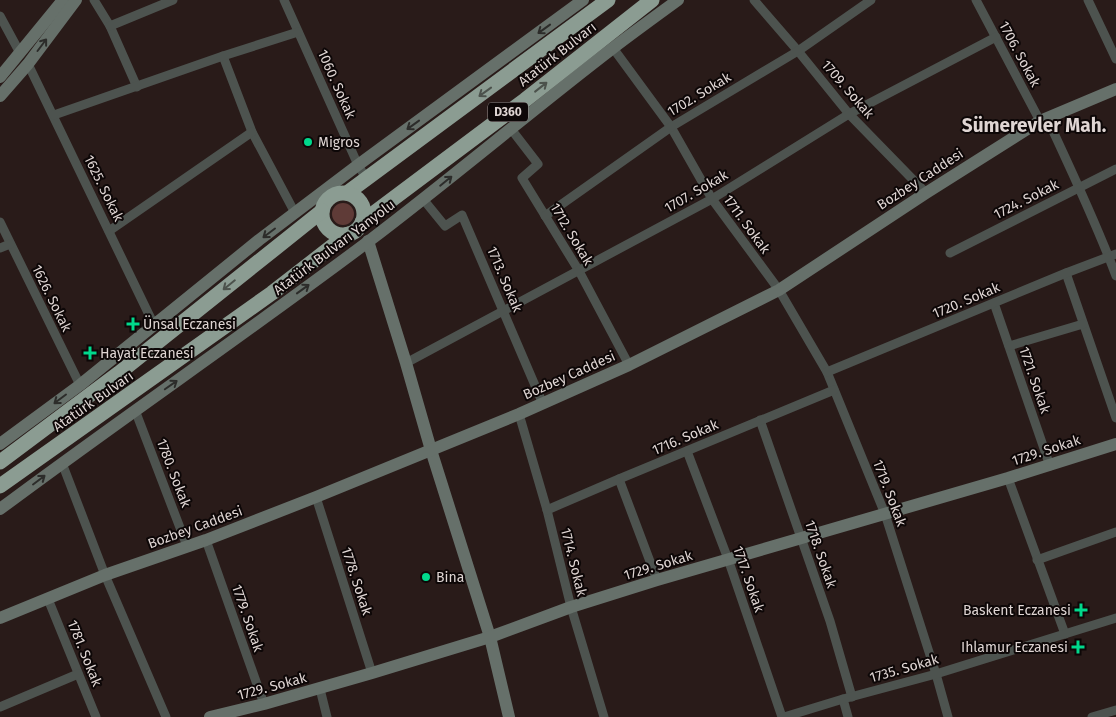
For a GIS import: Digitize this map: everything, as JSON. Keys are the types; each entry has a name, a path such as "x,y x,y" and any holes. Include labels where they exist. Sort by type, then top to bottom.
{"highway":[{"name":"Atatürk Bulvarı","path":"346,193 362,172 504,78 570,19 608,0"},
{"name":"Atatürk Bulvarı","path":"362,222 525,100 652,0"},
{"path":"338,193 346,193 356,197 364,212 362,222 359,228 348,234 341,235 329,230 322,218 324,203 330,196 338,193"},
{"name":"Atatürk Bulvarı","path":"0,462 119,373 322,211"},
{"name":"Atatürk Bulvarı","path":"0,486 272,293 348,234"}],"street":[{"path":"0,77 63,0"},
{"path":"0,96 28,64 76,0"},
{"path":"94,0 110,26 137,87"},
{"path":"110,26 173,0"},
{"name":"1060. Sokak","path":"284,0 362,172"},
{"path":"570,19 583,0"},
{"name":"Atatürk Bulvarı Yanyolu","path":"0,509 368,241 613,48 678,0"},
{"name":"1709. Sokak","path":"754,0 849,114 926,193"},
{"name":"1702. Sokak","path":"545,216 671,127 798,51 871,0"},
{"name":"1706. Sokak","path":"976,0 1044,120 1079,187 1112,255 1116,276"},
{"path":"1088,0 1116,59"},
{"path":"0,16 20,53"},
{"path":"54,116 223,56 298,32"},
{"name":"1707. Sokak","path":"406,363 712,199 849,114 996,37"},
{"name":"1711. Sokak","path":"613,48 671,127 712,199 779,290"},
{"path":"223,56 252,132 295,213"},
{"name":"1625. Sokak","path":"28,64 154,325"},
{"name":"Bozbey Caddesi","path":"0,618 105,576 206,540 316,497 543,404 629,365 779,290 926,193 1044,120 1116,89"},
{"name":"1712. Sokak","path":"511,129 538,164 522,178 579,271 629,365"},
{"path":"109,231 252,132"},
{"name":"1724. Sokak","path":"950,253 1116,169"},
{"path":"0,444 80,385 259,240 295,213 362,172"},
{"name":"1713. Sokak","path":"423,199 445,226 462,215 543,404"},
{"name":"1626. Sokak","path":"0,222 80,385"},
{"path":"368,241 490,637 506,716"},
{"path":"0,248 10,244"},
{"name":"1720. Sokak","path":"827,372 1112,255"},
{"path":"1066,273 1116,418"},
{"name":"1719. Sokak","path":"779,290 827,372 885,514 948,717"},
{"name":"1721. Sokak","path":"994,303 1050,466"},
{"path":"1009,346 1083,324"},
{"name":"1716. Sokak","path":"547,510 834,390"},
{"name":"1780. Sokak","path":"135,410 186,546"},
{"name":"1714. Sokak","path":"518,414 547,510 571,607 604,717"},
{"name":"1718. Sokak","path":"760,420 830,621 848,698 848,717"},
{"name":"1729. Sokak","path":"210,717 320,689 490,637 571,607 657,580 1050,466 1116,444"},
{"name":"1717. Sokak","path":"688,451 783,717"},
{"path":"62,463 105,576 166,717"},
{"path":"1008,478 1065,634"},
{"path":"619,479 657,580"},
{"name":"1778. Sokak","path":"316,497 372,673"},
{"path":"1037,560 1116,532"},
{"name":"1779. Sokak","path":"206,540 264,704"},
{"name":"1781. Sokak","path":"48,599 96,717"},
{"name":"1735. Sokak","path":"783,717 936,674 1116,618"},
{"path":"0,707 78,674"},
{"path":"320,689 327,717"},
{"path":"1092,717 1116,710"}],"shaded area":[{"path":"339,203 347,203 354,210 354,218 347,225 339,225 332,218 332,210"}],"place":[{"name":"Migros","path":"308,142"},
{"name":"Ünsal Eczanesi","path":"133,324"},
{"name":"Hayat Eczanesi","path":"90,353"},
{"name":"Bina","path":"426,577"},
{"name":"Baskent Eczanesi","path":"1081,610"},
{"name":"Ihlamur Eczanesi","path":"1078,647"}],"district":[{"name":"Sümerevler Mah.","path":"1034,125"}]}
